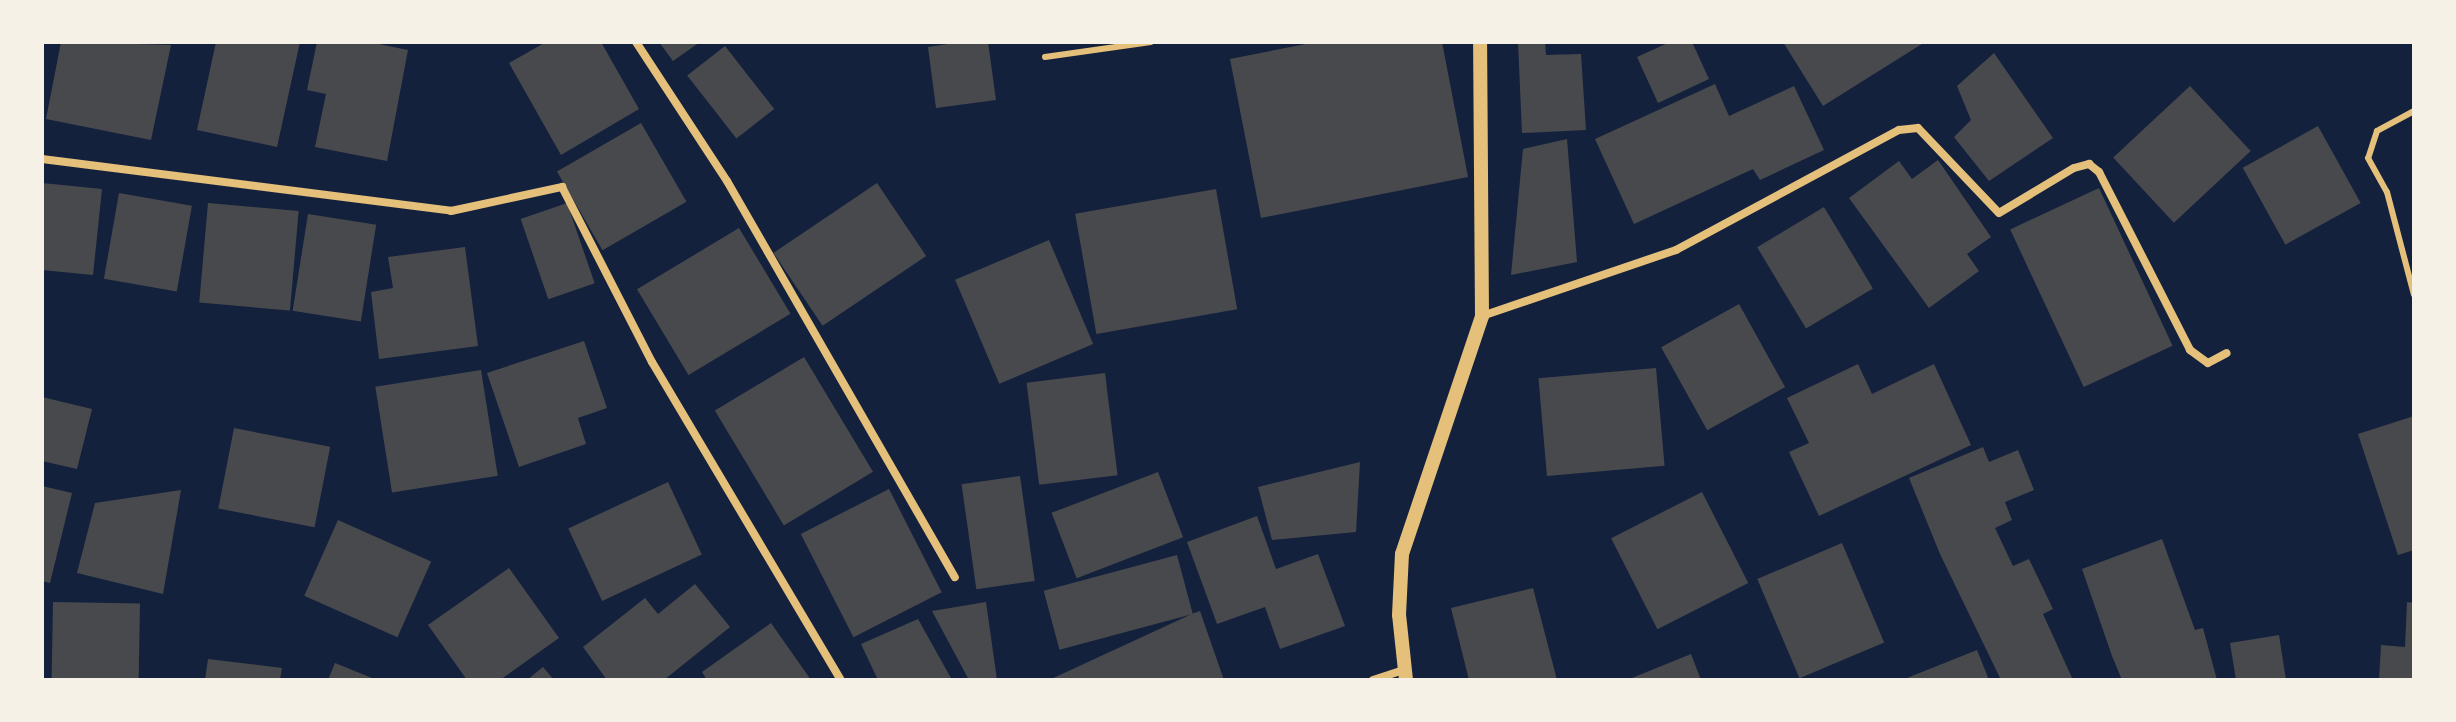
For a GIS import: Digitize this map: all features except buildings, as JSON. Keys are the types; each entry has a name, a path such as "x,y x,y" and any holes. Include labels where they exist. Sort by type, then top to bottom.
{"street":[{"path":"636,42 727,181 955,577"},
{"path":"1373,680 1405,675 1399,615 1402,554 1482,316 1480,42"},
{"path":"1482,316 1676,250 1899,130 1918,128 1999,213 2074,168 2089,164 2099,172 2190,350 2208,363 2227,353"},
{"path":"42,159 451,211 562,187 652,362 841,680"}],"lane":[{"path":"1045,57 1151,42"},
{"path":"2414,111 2377,131 2368,158 2387,192 2414,295"}]}
